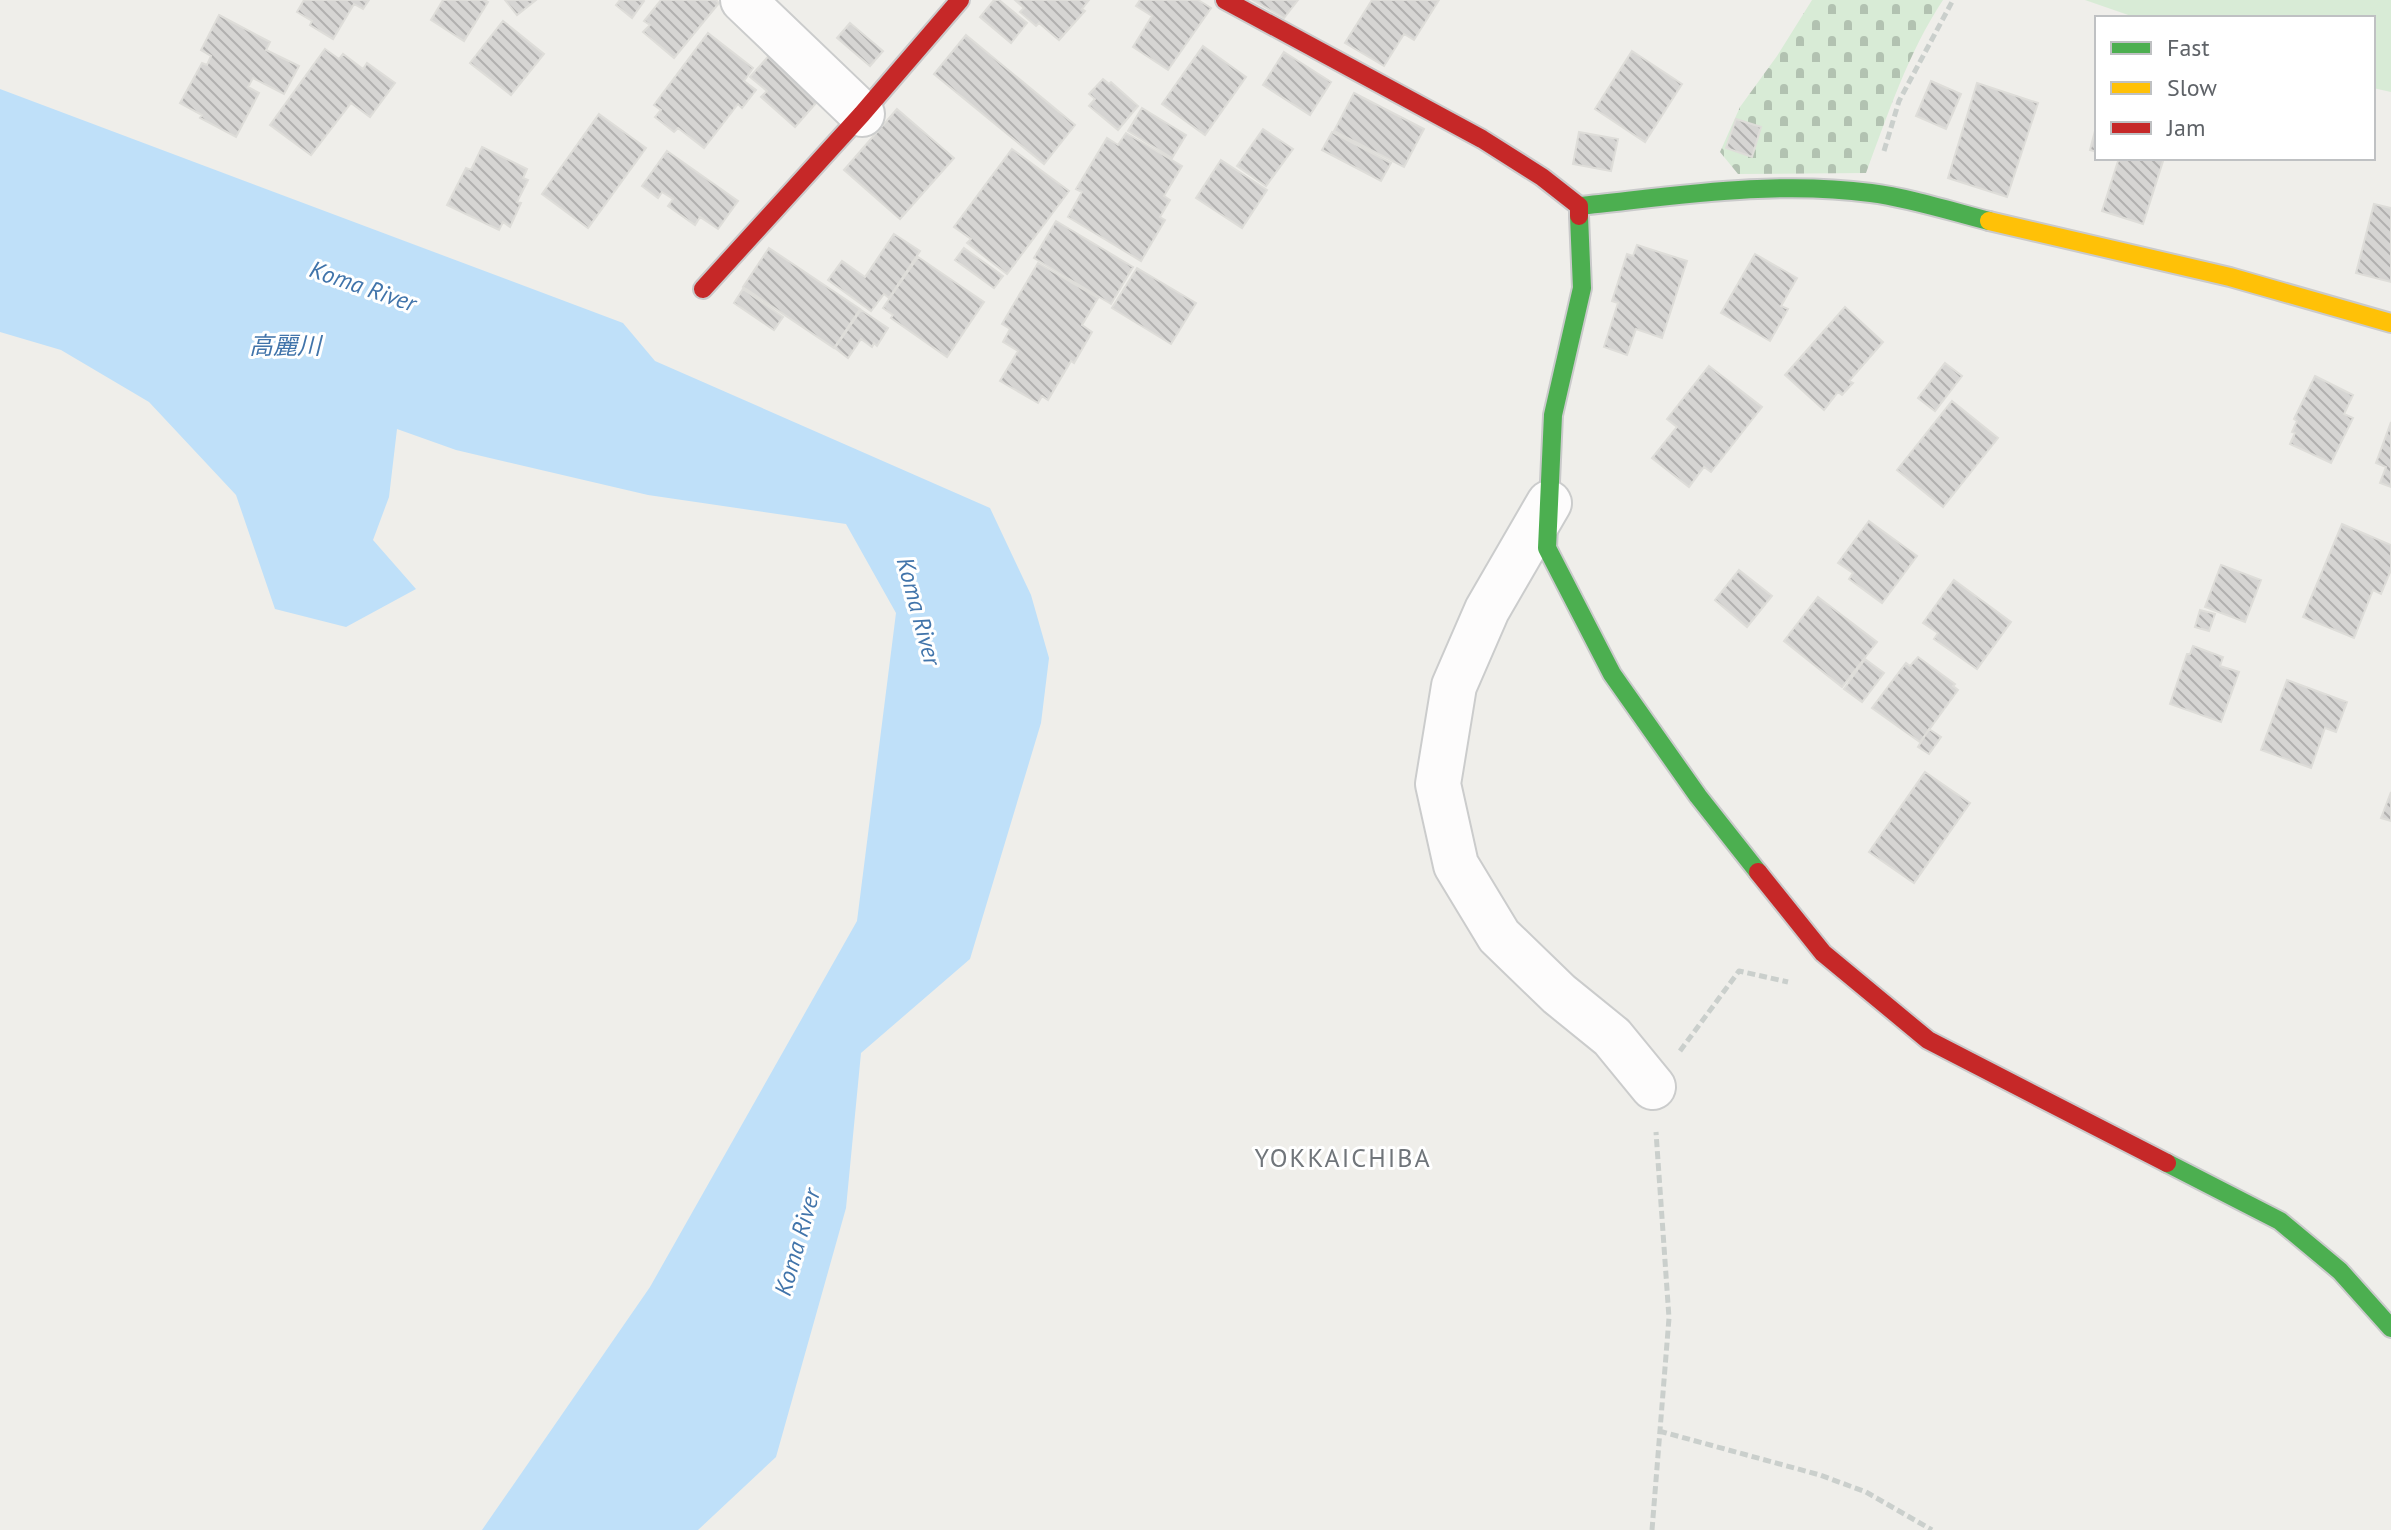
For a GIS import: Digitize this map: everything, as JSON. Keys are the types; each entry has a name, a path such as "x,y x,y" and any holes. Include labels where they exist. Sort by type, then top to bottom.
{"street":[{"path":"743,0 862,114"},
{"path":"703,289 862,114 960,0"},
{"path":"1225,0 1472,133 1552,183 1579,206 1729,190 1796,188 1872,193 2230,277 2391,323"},
{"path":"1579,206 1582,288 1553,415 1547,548 1612,674 1698,796 1823,953 1928,1040 2280,1221 2340,1271 2391,1328"},
{"path":"1549,503 1487,610 1454,686 1438,784 1456,865 1499,936 1559,994 1612,1037 1653,1087"}],"path":[{"path":"1872,193 1899,101 1953,0"},
{"path":"1652,1530 1669,1318 1653,1087 1739,971 1793,984 1823,953"},
{"path":"1659,1431 1820,1475 1866,1492 1932,1530"}],"green space":[{"path":"1812,0 1943,0 1909,62 1866,173 1738,174 1720,152 1740,107"},
{"path":"2085,0 2391,0 2391,92 2375,88 2375,16 2131,16"}],"water":[{"name":"高麗川","path":"0,89 623,323 655,361 990,508 1031,595 1049,658 1041,723 970,959 861,1053 846,1208 776,1457 698,1530 482,1530 650,1287 857,921 896,613 846,524 648,495 456,450 397,429 389,497 373,540 416,589 346,627 275,609 236,495 149,402 61,350 0,332"}],"building":[{"path":"304,0 369,0 363,9 354,4 333,39 310,25 312,21 297,12"},
{"path":"443,0 488,2 464,41 431,20"},
{"path":"505,0 536,0 517,15"},
{"path":"620,0 644,1 632,18 616,5"},
{"path":"661,0 716,0 719,3 674,58 643,32 650,25 644,21"},
{"path":"994,0 999,0 1027,23 1011,43 980,17"},
{"path":"1015,0 1089,0 1082,9 1085,11 1059,40 1020,12 1024,8"},
{"path":"1140,0 1198,0 1211,8 1168,70 1133,47 1152,16 1136,6"},
{"path":"1253,0 1298,0 1284,18"},
{"path":"1372,0 1439,0 1414,40 1404,34 1384,66 1345,43"},
{"path":"219,15 270,42 266,50 299,66 284,94 253,78 248,87 259,93 236,137 200,118 202,115 180,103 202,63 207,65 211,56 201,50"},
{"path":"503,21 544,54 511,95 470,63"},
{"path":"850,23 883,51 870,66 837,38"},
{"path":"708,33 753,68 744,81 756,90 742,108 738,104 704,148 678,128 674,132 655,117 661,110 654,105"},
{"path":"966,35 1075,125 1044,164 934,74"},
{"path":"1203,46 1246,77 1205,135 1162,104"},
{"path":"325,49 339,59 343,54 363,69 367,63 395,83 370,117 351,103 311,155 270,125"},
{"path":"774,50 823,95 795,127 761,97 767,91 750,77"},
{"path":"1632,51 1682,84 1645,142 1595,109"},
{"path":"1284,52 1331,82 1310,115 1263,85"},
{"path":"1103,79 1109,84 1111,82 1138,106 1118,130 1089,106 1095,99 1089,94"},
{"path":"1931,81 1961,94 1946,129 1916,116"},
{"path":"1977,83 2038,103 2007,197 1948,178"},
{"path":"1354,93 1424,129 1404,167 1334,131"},
{"path":"1142,108 1186,135 1172,158 1128,131"},
{"path":"897,109 954,158 900,219 844,170"},
{"path":"599,114 646,148 588,228 542,194"},
{"path":"1736,119 1761,127 1752,157 1726,148"},
{"path":"1263,129 1293,149 1266,186 1237,166"},
{"path":"2095,131 2095,151 2090,150"},
{"path":"1332,132 1391,163 1381,181 1322,150"},
{"path":"1579,132 1618,139 1611,171 1573,164"},
{"path":"1126,133 1182,166 1164,196 1170,200 1160,217 1165,220 1141,261 1068,217 1082,192 1076,189 1107,138 1118,145"},
{"path":"482,147 527,169 523,178 528,180 517,202 521,203 510,227 503,222 499,230 447,205 466,168 471,170"},
{"path":"1012,149 1069,191 1007,274 967,243 971,239 954,227"},
{"path":"667,151 738,201 718,229 700,217 695,225 668,206 673,199 662,192 658,198 642,186"},
{"path":"1221,160 1267,190 1242,228 1196,198"},
{"path":"2118,160 2163,160 2143,224 2102,211"},
{"path":"2374,204 2391,208 2391,282 2356,273"},
{"path":"1056,221 1133,267 1111,304 1034,258"},
{"path":"894,234 920,251 889,298 884,294 871,311 828,280 842,261 865,277"},
{"path":"1637,245 1687,261 1662,338 1636,329 1627,355 1604,347 1618,303 1612,301 1627,254 1633,256"},
{"path":"769,248 860,309 834,348 743,287"},
{"path":"964,248 1003,276 994,288 955,260"},
{"path":"1755,254 1797,278 1781,306 1788,309 1770,341 1721,313"},
{"path":"918,257 984,302 947,357 891,318 893,315 883,308"},
{"path":"1038,263 1098,298 1082,325 1092,332 1048,400 1042,396 1038,403 1000,381 1018,351 1003,342 1010,329 1002,324"},
{"path":"1137,268 1196,303 1171,344 1112,308"},
{"path":"743,289 783,317 774,330 734,303"},
{"path":"1845,307 1883,342 1849,381 1853,383 1842,395 1838,392 1824,410 1785,375"},
{"path":"861,310 888,328 877,346 874,343 872,347 861,339 848,358 835,348"},
{"path":"1945,363 1962,376 1935,411 1918,398"},
{"path":"1709,366 1762,407 1711,472 1704,467 1689,487 1652,458 1677,427 1667,419"},
{"path":"2315,376 2353,395 2344,414 2353,418 2331,463 2290,444 2297,421 2294,419"},
{"path":"1952,401 1998,438 1943,507 1897,470"},
{"path":"2391,422 2391,487 2380,483 2386,467 2376,463"},
{"path":"1869,521 1917,556 1882,603 1849,579 1853,573 1838,563"},
{"path":"2342,524 2391,545 2391,570 2381,594 2373,590 2354,638 2303,617"},
{"path":"2221,565 2261,580 2245,622 2205,607"},
{"path":"1739,570 1772,596 1747,627 1715,600"},
{"path":"1954,580 2011,622 1977,669 1934,639 1938,633 1923,623"},
{"path":"1818,597 1877,642 1842,687 1784,641"},
{"path":"2200,610 2215,614 2209,631 2195,627"},
{"path":"2193,646 2223,657 2220,666 2239,672 2221,722 2170,704 2187,654"},
{"path":"1918,657 1955,684 1953,686 1958,690 1920,742 1872,708 1906,663 1910,666"},
{"path":"1865,659 1884,673 1862,702 1844,689"},
{"path":"2287,680 2347,702 2336,732 2325,728 2311,768 2261,750"},
{"path":"1929,729 1941,737 1929,754 1918,747"},
{"path":"1925,772 1970,803 1914,883 1869,852"},
{"path":"2391,792 2391,821 2381,818"}],"traffic: fast":[{"path":"1579,206 1725,191 1835,189 1900,198 1989,221"},
{"path":"1579,216 1582,288 1553,415 1547,548 1612,674 1698,796 1758,872"},
{"path":"2167,1163 2280,1221 2340,1271 2391,1328"}],"traffic: slow":[{"path":"1989,221 2230,277 2391,323"}],"traffic: jam":[{"path":"703,289 862,114 960,0"},
{"path":"1225,0 1482,139 1542,177 1579,206 1579,216"},
{"path":"1758,872 1823,953 1928,1040 2167,1163"}],"district":[{"name":"YOKKAICHIBA","path":"1343,1157"}],"water label":[{"name":"Koma River","path":"363,286"},
{"name":"Koma River","path":"919,611"},
{"name":"Koma River","path":"797,1242"}]}
